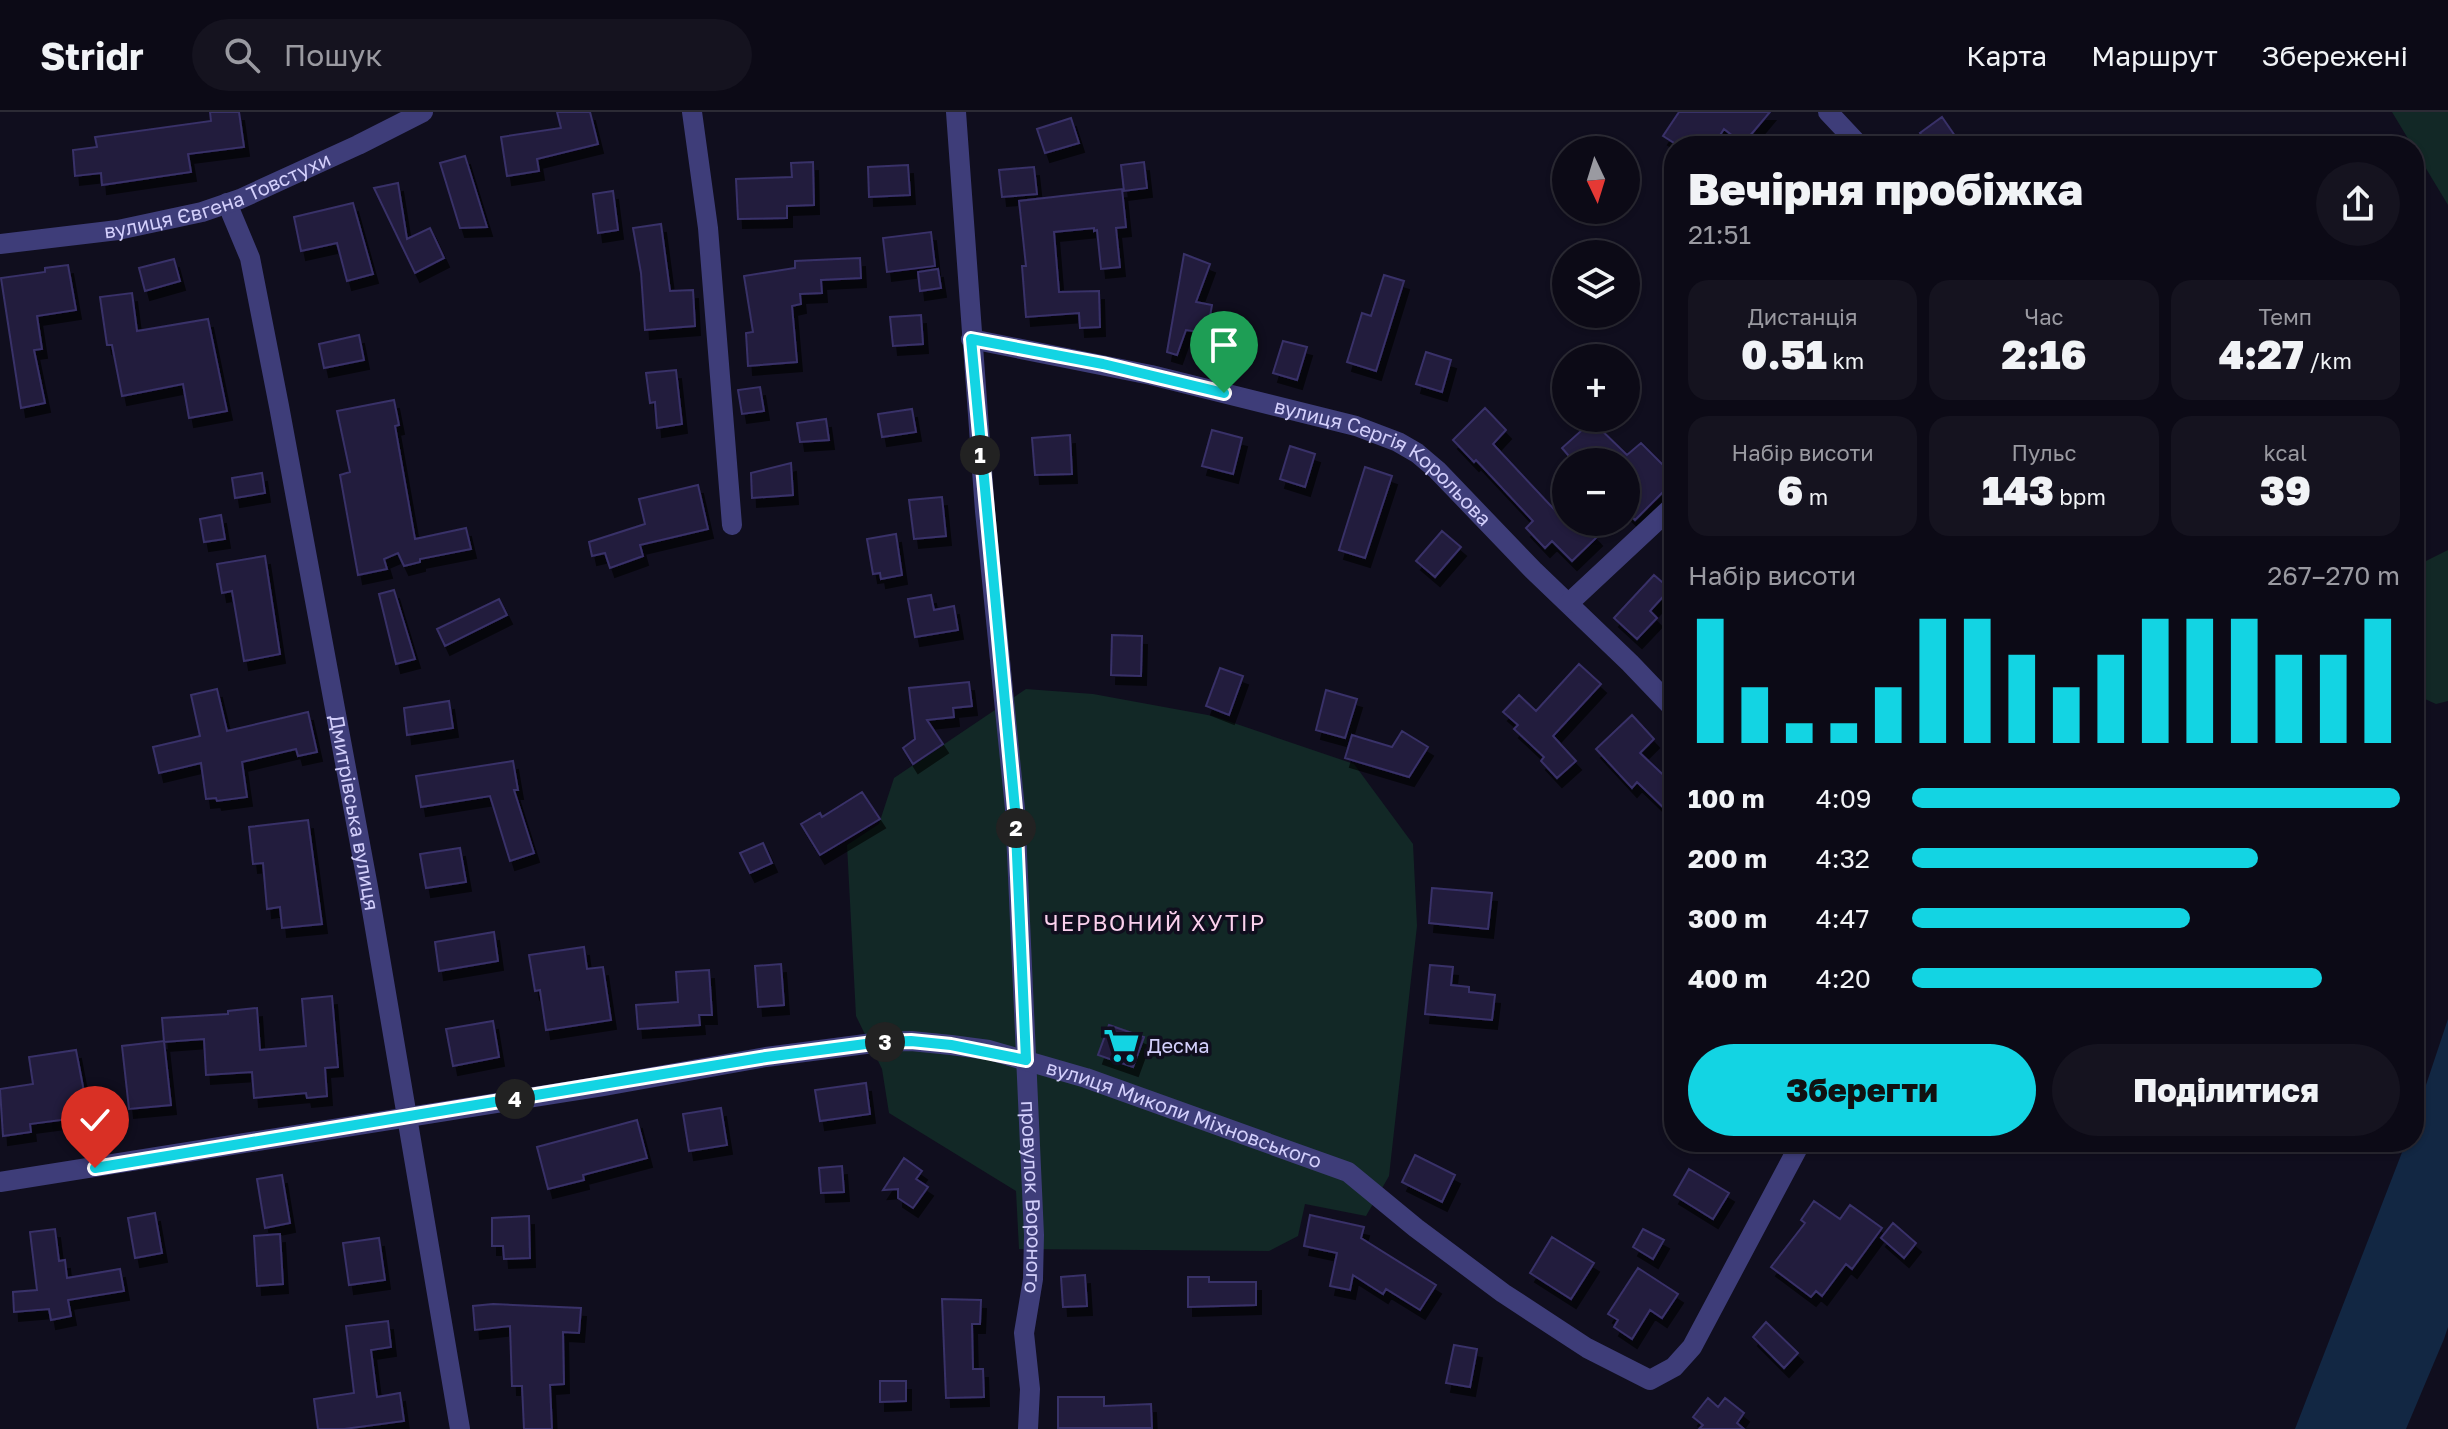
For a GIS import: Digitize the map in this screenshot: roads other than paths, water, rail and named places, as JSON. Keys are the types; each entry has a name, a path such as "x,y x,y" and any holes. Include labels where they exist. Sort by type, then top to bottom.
{"street":[{"name":"вулиця Євгена Товстухи","path":"0,244 118,230 227,203 358,145 423,112"},
{"path":"692,112 708,228 732,525"},
{"name":"вулиця Миколи Міхновського","path":"956,112 971,339 1015,809 1026,1060 1157,1102 1348,1172 1503,1293 1587,1348 1650,1380 1674,1367 1692,1347 1796,1152"},
{"path":"1828,112 1851,136"},
{"name":"Дмитрівська вулиця","path":"227,203 250,258 271,364 347,768 460,1429"},
{"name":"вулиця Сергія Корольова","path":"971,339 1139,372 1375,432 1417,453 1664,699"},
{"path":"1569,603 1664,514"},
{"path":"0,1182 766,1057 881,1042 951,1045 1026,1060"},
{"name":"провулок Вороного","path":"1026,1060 1035,1255 1024,1333 1030,1389 1028,1429"}],"water":[{"path":"2448,1019 2448,1327 2444,1339 2406,1429 2295,1429 2402,1152 2424,1152 2424,1091"}],"place":[{"name":"Десма","path":"1121,1046"}],"district":[{"name":"ЧЕРВОНИЙ ХУТІР","path":"1155,923"}]}
